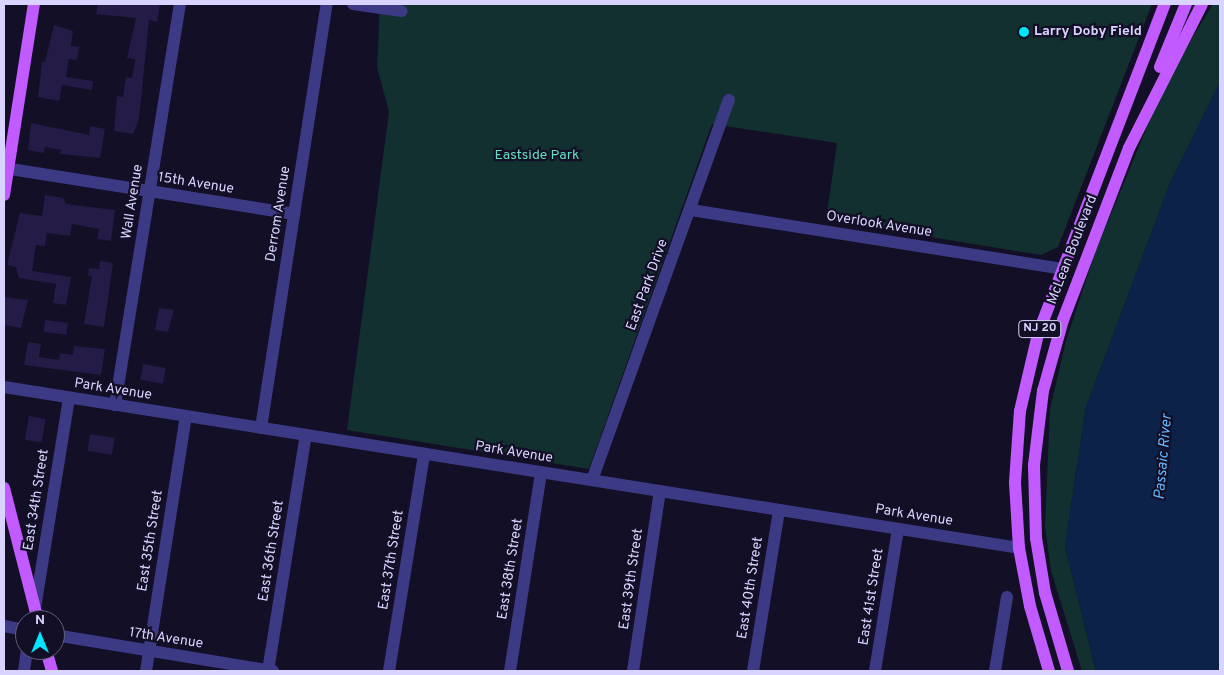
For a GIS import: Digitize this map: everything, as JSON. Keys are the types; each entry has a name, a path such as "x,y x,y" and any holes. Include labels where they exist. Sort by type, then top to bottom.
{"main road":[{"path":"4,195 6,169 34,4"},
{"name":"McLean Boulevard","path":"1049,671 1030,606 1019,548 1015,482 1020,411 1036,342 1062,269 1165,4"},
{"path":"1143,114 1186,4"},
{"name":"McLean Boulevard","path":"1068,671 1039,557 1034,483 1037,428 1056,337 1143,114 1202,4"},
{"path":"4,488 36,610"}],"street":[{"name":"Wall Avenue","path":"115,405 180,4"},
{"name":"Derrom Avenue","path":"260,428 327,4"},
{"path":"352,4 401,11"},
{"name":"East Park Drive","path":"592,480 691,210 729,100"},
{"name":"15th Avenue","path":"6,169 294,214"},
{"name":"Overlook Avenue","path":"691,210 1062,269"},
{"name":"Park Avenue","path":"4,387 1019,548"},
{"name":"East 34th Street","path":"38,610 69,398"},
{"name":"East 35th Street","path":"146,671 186,416"},
{"name":"East 36th Street","path":"270,671 306,435"},
{"name":"East 37th Street","path":"389,671 424,454"},
{"name":"East 38th Street","path":"510,671 541,472"},
{"name":"East 39th Street","path":"633,671 660,491"},
{"name":"East 40th Street","path":"753,671 779,510"},
{"name":"East 41st Street","path":"875,671 898,528"},
{"path":"995,671 1007,597"},
{"name":"17th Avenue","path":"65,637 270,671"}],"green space":[{"name":"Eastside Park","path":"380,4 1152,4 1058,247 1041,255 826,220 837,143 712,124 589,469 347,430 389,112 377,67"},
{"path":"1213,4 1220,4 1220,82 1170,183 1086,407 1065,546 1096,671 1082,671 1051,571 1045,526 1050,409 1066,341 1095,253 1166,81"}],"water":[{"name":"Passaic River","path":"1220,82 1220,671 1096,671 1065,546 1086,407 1170,183"}],"building":[{"path":"98,4 160,4 157,22 149,20 139,119 133,134 114,131 117,96 123,97 126,77 132,78 135,59 127,58 136,18 96,14"},
{"path":"54,25 73,31 71,46 79,47 77,60 69,59 66,77 93,81 92,90 62,85 59,101 38,97 42,62 45,62"},
{"path":"31,123 89,135 90,126 105,129 100,158 60,154 61,150 45,147 44,153 28,150"},
{"path":"45,195 63,198 66,204 115,210 111,241 97,239 99,229 72,224 70,236 47,233 45,246 36,245 32,271 71,277 66,305 53,303 56,284 19,278 16,267 7,265 20,213 42,216"},
{"path":"100,261 113,263 104,327 84,324 92,276 88,276 89,268 99,269"},
{"path":"4,297 28,300 21,328 4,325"},
{"path":"159,308 174,310 168,332 155,330"},
{"path":"45,320 68,323 66,335 44,332"},
{"path":"28,342 41,344 39,357 59,360 60,353 73,355 74,346 105,349 101,375 24,365"},
{"path":"143,364 166,368 163,384 140,380"},
{"path":"29,416 46,419 42,443 25,440"},
{"path":"90,434 115,438 112,455 87,451"}],"place":[{"name":"Larry Doby Field","path":"1024,32"}]}
